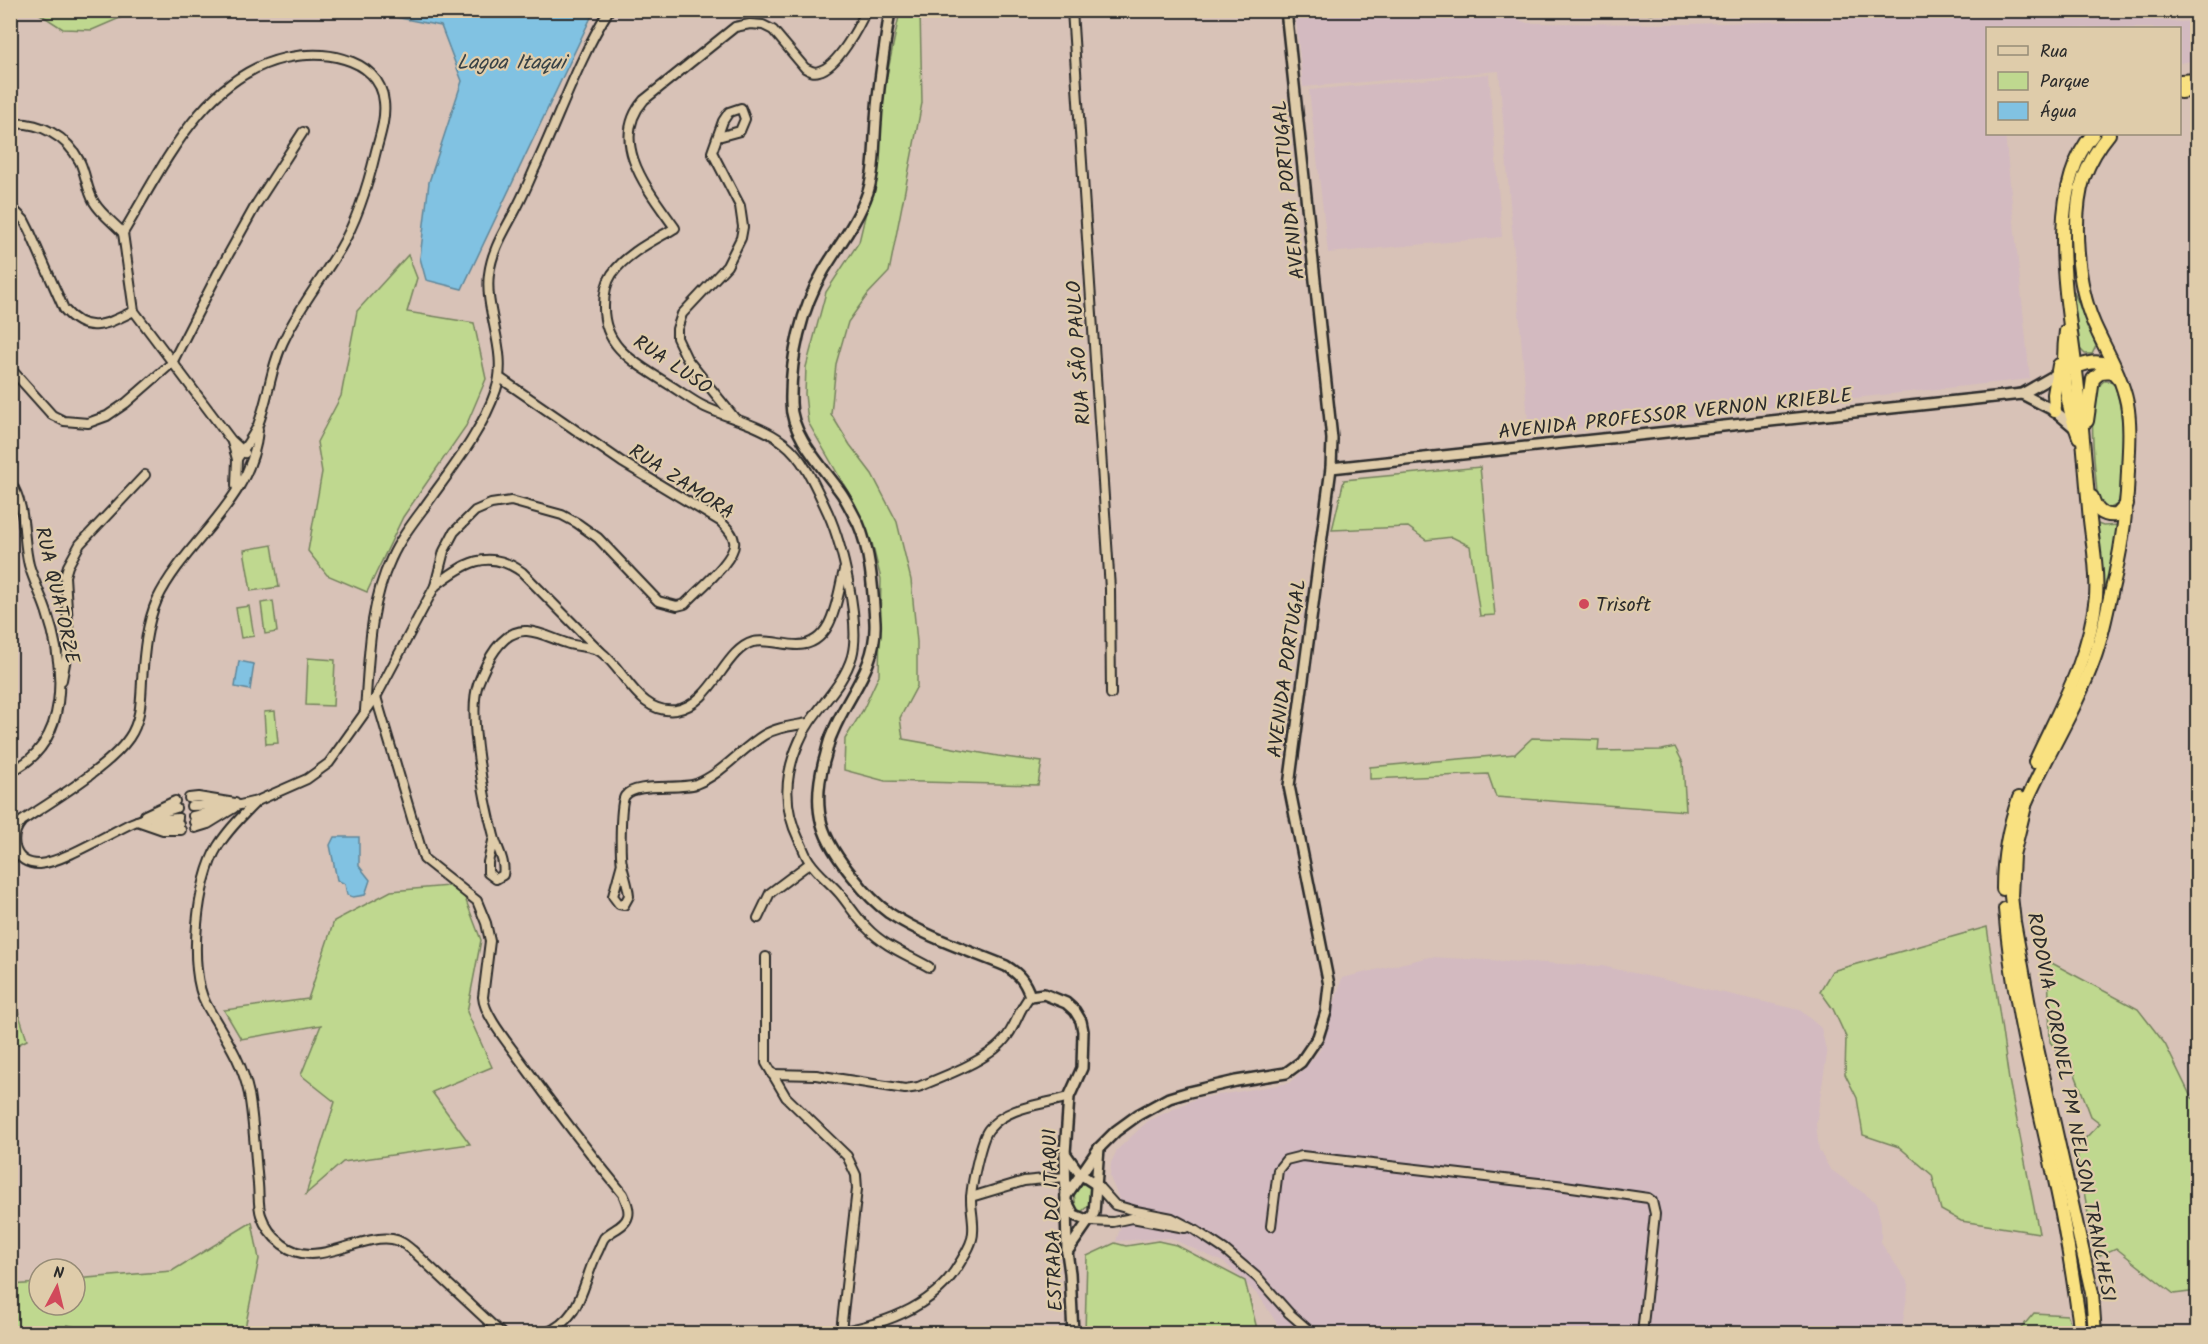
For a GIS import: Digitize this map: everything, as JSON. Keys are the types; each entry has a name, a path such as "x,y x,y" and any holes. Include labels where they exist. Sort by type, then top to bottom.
{"highway":[{"path":"2181,81 2198,80"},
{"path":"2181,92 2198,90"},
{"name":"RODOVIA CORONEL PM NELSON TRANCHESI","path":"2081,1334 2056,1182 2026,1045 2007,937 2003,872 2014,811 2075,678 2088,642 2096,596 2085,452 2068,312 2064,248 2067,188 2074,164 2092,135"},
{"name":"RODOVIA CORONEL PM NELSON TRANCHESI","path":"2095,1334 2092,1293 2035,1039 2014,922 2012,874 2019,827 2026,802 2095,658 2121,552 2127,504 2129,418 2116,375 2085,300 2081,281 2078,226 2079,200 2084,177 2100,145 2108,135"},
{"path":"2055,411 2054,402 2068,312"},
{"path":"2060,373 2099,362 2108,365 2116,375"},
{"path":"2060,373 2070,412 2085,452"},
{"path":"2085,452 2091,384 2097,375 2116,375"},
{"path":"2088,487 2094,504 2103,514 2117,515 2127,504"}],"street":[{"path":"365,711 372,625 377,599 391,557 474,434 488,411 500,378 489,277 497,245 542,153 594,34 609,10"},
{"name":"RUA LUSO","path":"734,417 703,406 635,362 614,343 605,328 604,301 607,282 613,273 624,260 675,228 634,163 628,136 632,117 644,100 735,27 750,24 763,25 773,30 805,68 818,72 829,66 839,54 866,10"},
{"path":"772,1074 816,1075 905,1089 918,1087 992,1053 1005,1040 1021,1007 1030,996 1026,983 1019,974 1006,966 913,927 888,912 870,897 837,858 823,830 817,803 822,769 831,734 860,684 872,653 875,639 874,618 868,559 860,527 844,498 798,432 791,404 793,374 796,349 807,305 823,273 852,226 867,193 876,147 881,67 890,10"},
{"name":"RUA SÃO PAULO","path":"1072,10 1110,590 1111,694"},
{"name":"AVENIDA PORTUGAL","path":"1066,1196 1099,1148 1128,1122 1170,1098 1236,1080 1286,1073 1301,1062 1318,1037 1326,1012 1329,986 1300,853 1289,786 1331,468 1332,439 1286,10"},
{"path":"123,233 190,126 220,92 251,70 269,62 299,55 329,55 358,65 368,70 375,78 382,93 385,112 370,178 354,222 342,247 296,316 283,340 258,425 257,439 235,494 170,580 154,608 147,633 139,712 129,738 92,772 22,821 18,827 15,845 24,861 47,863 175,805"},
{"path":"10,124 39,126 52,131 80,162 92,200 123,233 134,311 231,440 250,460"},
{"path":"10,368 52,415 64,421 88,423 107,416 126,403 172,363 257,203 303,132"},
{"path":"718,137 712,152 740,206 743,227 741,238 727,266 682,314 676,329 677,338 687,359 734,417 776,438 792,450 804,468 830,518 840,544 854,632 853,653 841,681 808,723 792,760 786,792 792,825 810,863 840,894 868,930 885,943 929,966"},
{"path":"10,206 24,220 64,309 71,318 79,323 100,326 134,311"},
{"name":"AVENIDA PROFESSOR VERNON KRIEBLE","path":"1331,468 2022,394 2060,373"},
{"name":"RUA ZAMORA","path":"257,801 307,779 329,763 376,697 435,586 444,551 454,532 475,510 491,504 512,501 545,508 578,523 598,538 658,601 671,605 685,604 734,551 735,541 720,521 622,462 500,378"},
{"path":"2022,394 2055,411 2076,430"},
{"path":"237,459 258,425"},
{"path":"231,440 237,459 235,494"},
{"path":"61,685 69,641 65,576 68,566 80,544 145,475"},
{"name":"RUA QUATORZE","path":"10,481 16,490 21,506 30,566 50,622 61,685 55,720 47,740 37,753 10,772"},
{"path":"435,586 459,567 470,562 496,560 511,564 522,572 600,651 644,700 653,707 676,710 685,707 703,694 744,645 755,642 799,645 820,637 831,619 844,569"},
{"path":"494,837 488,873 496,879 503,875 504,871 494,837 475,724 474,703 487,664 500,643 517,631 535,632 567,644 600,651"},
{"path":"376,697 424,859 477,901 486,923 490,941 484,1005 544,1094 623,1194 628,1206 629,1214 626,1221 603,1240 585,1281 577,1307 562,1325 544,1334"},
{"path":"622,863 623,800 629,792 640,789 676,788 699,783 764,735 784,727 808,723"},
{"path":"190,802 198,797 240,804"},
{"path":"240,804 208,824 194,822 240,804 257,801"},
{"path":"257,801 230,829 217,847 209,864 200,906 195,959 197,975 206,1004 244,1071 249,1096 261,1215 270,1233 285,1246 301,1252 321,1254 381,1239 400,1241 502,1334"},
{"path":"136,821 179,824 163,830 136,821"},
{"path":"758,918 771,893 810,863"},
{"path":"766,957 766,1058 772,1074 786,1097 798,1110 842,1149 856,1175 857,1190 842,1331"},
{"name":"ESTRADA DO ITAQUI","path":"1030,996 1044,994 1056,998 1075,1011 1081,1021 1082,1068 1069,1097 1065,1153 1066,1252 1070,1273 1073,1334"},
{"path":"825,1334 882,1321 904,1313 938,1292 951,1279 974,1234 971,1197 981,1146 988,1129 1017,1110 1069,1097"},
{"path":"1066,1252 1094,1212 1099,1148"},
{"path":"1065,1153 1080,1174 1097,1185 1116,1204 1136,1211 1172,1218 1225,1250 1258,1278 1289,1313 1313,1334"},
{"path":"1271,1226 1278,1170 1286,1160 1302,1156 1648,1198 1653,1201 1656,1214 1642,1334"},
{"path":"971,1197 1024,1181 1065,1177"},
{"path":"1066,1196 1074,1215 1089,1221 1113,1222 1132,1218 1195,1230"}],"shaded area":[{"path":"1295,11 1498,11 1527,23 1687,24 2082,13 2180,22 2197,21 2197,60 2181,63 2181,27 1986,27 1986,135 2005,135 2030,379 1529,433 1499,71 1303,87"},
{"path":"1489,74 1502,237 1328,253 1309,90"},
{"path":"1429,957 1602,966 1800,1010 1821,1028 1827,1054 1816,1124 1819,1150 1830,1169 1876,1202 1881,1223 1881,1243 1909,1284 1901,1333 1283,1333 1260,1297 1225,1263 1170,1238 1116,1241 1125,1214 1110,1177 1111,1163 1117,1150 1148,1121 1195,1099 1289,1083 1320,1050 1342,978"}],"green space":[{"path":"1551,10 2021,11 1582,14"},
{"path":"35,11 136,11 92,30 63,29"},
{"path":"900,11 920,11 922,103 889,272 868,294 848,322 836,364 831,414 850,445 872,474 897,522 911,580 917,642 917,686 900,718 903,739 1042,762 1038,785 885,781 844,770 845,739 863,710 879,675 881,579 872,543 855,504 808,422 805,394 806,367 826,292 859,242 877,166 885,85"},
{"path":"2125,11 2197,11 2197,16"},
{"path":"408,255 417,278 407,312 474,323 486,379 466,426 403,517 367,592 327,575 308,551 322,472 317,442 341,396 357,311"},
{"path":"2073,290 2096,346 2092,354 2085,354 2080,349"},
{"path":"2104,381 2110,381 2115,386 2121,412 2123,445 2121,492 2118,504 2107,510 2101,506 2097,494 2093,434 2094,401"},
{"path":"1480,467 1495,615 1480,616 1470,546 1452,537 1426,540 1408,527 1332,530 1344,480"},
{"path":"2095,523 2103,526 2120,525 2106,600 2102,589 2100,553"},
{"path":"272,545 279,587 251,591 244,550"},
{"path":"273,601 277,632 265,634 261,603"},
{"path":"249,606 254,636 241,638 236,608"},
{"path":"308,658 335,660 333,706 306,705"},
{"path":"275,711 278,743 266,744 264,712"},
{"path":"1532,738 1599,740 1598,751 1662,750 1675,747 1683,763 1686,811 1496,797 1488,774 1370,779 1370,767 1515,754"},
{"path":"460,885 481,940 467,1012 492,1067 432,1092 470,1144 343,1162 306,1194 335,1102 301,1075 321,1025 241,1039 224,1010 308,999 334,921 391,891"},
{"path":"1987,927 2009,1080 2039,1233 1961,1221 1941,1210 1932,1175 1899,1147 1863,1135 1857,1098 1845,1074 1846,1037 1833,1009 1820,991 1832,971"},
{"path":"2048,961 2138,1009 2165,1044 2191,1097 2197,1101 2197,1291 2174,1294 2116,1248 2096,1257 2076,1148 2100,1123 2091,1116 2073,1069 2050,1042"},
{"path":"11,989 27,1040 10,1048"},
{"path":"1083,1183 1092,1189 1090,1204 1081,1212 1076,1208 1074,1193"},
{"path":"252,1222 259,1259 244,1333 108,1334 67,1325 67,1333 11,1333 11,1285 27,1284 27,1317 87,1317 87,1278 172,1271"},
{"path":"1158,1241 1176,1245 1245,1281 1258,1333 1085,1333 1087,1256 1115,1243 1126,1246"},
{"path":"2034,1313 2067,1315 2075,1333 2017,1333"}],"water":[{"name":"Lagoa Itaqui","path":"364,11 594,11 462,289 426,280 420,258 429,182 462,81 441,26"},
{"path":"239,661 254,664 250,690 235,687"},
{"path":"334,837 359,837 359,866 370,880 365,895 353,897 347,895 345,884 337,880 330,845"}],"place":[{"name":"Trisoft","path":"1584,604"}]}
